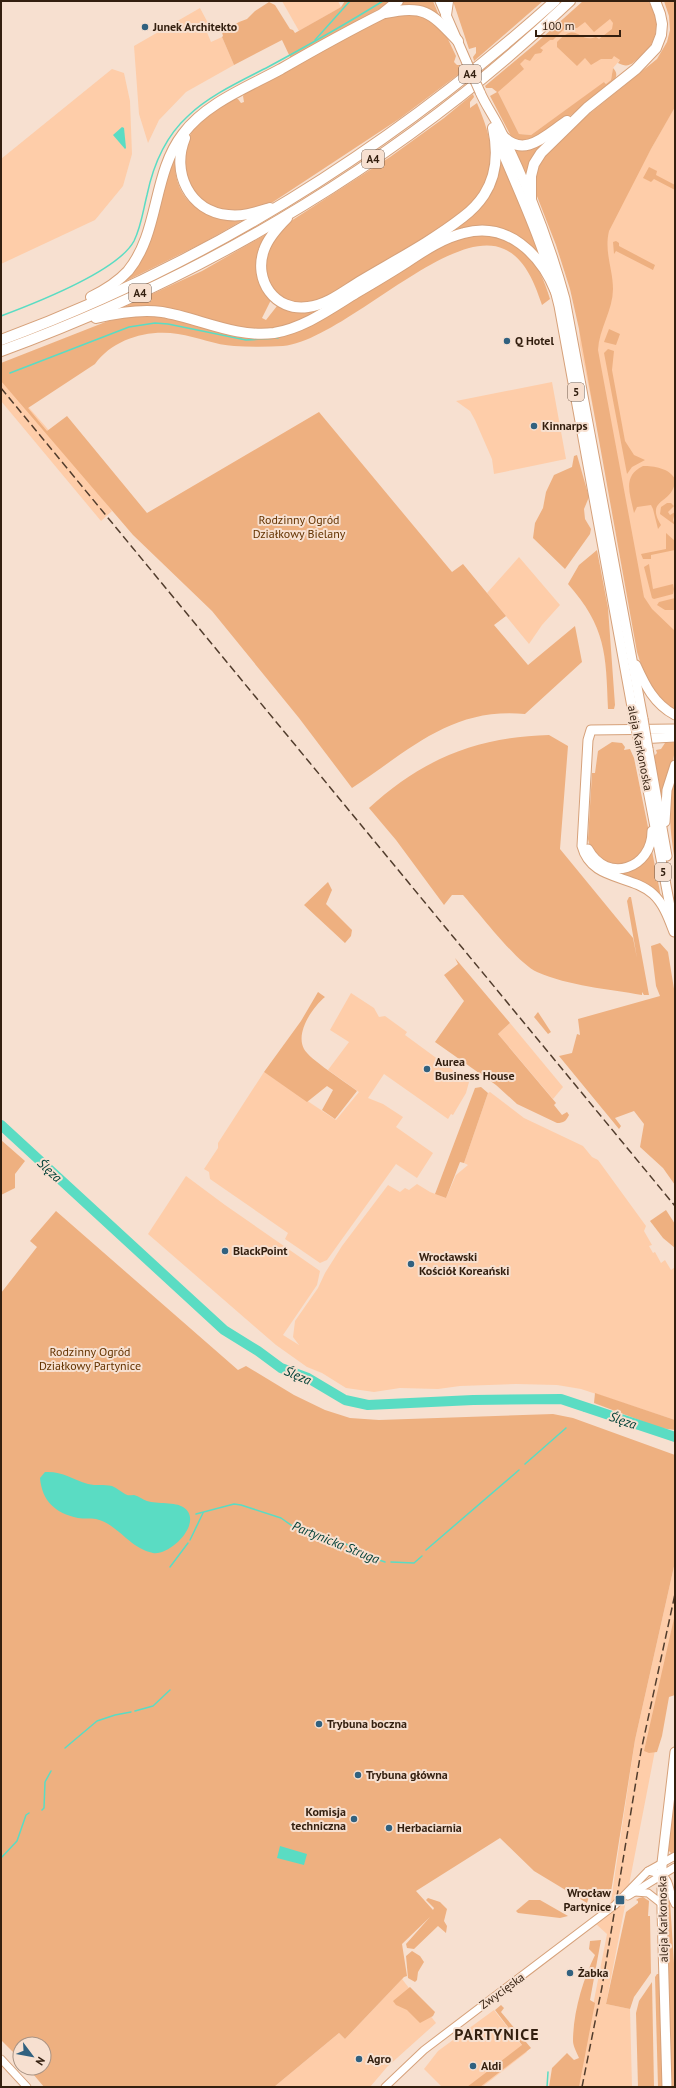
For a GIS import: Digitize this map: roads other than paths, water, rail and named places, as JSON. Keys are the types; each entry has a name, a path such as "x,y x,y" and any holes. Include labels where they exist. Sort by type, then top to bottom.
{"highway":[{"path":"61,316 112,285 132,266 144,243 171,153 183,134 195,121 230,96 382,14 398,1"},
{"path":"446,15 448,1"},
{"name":"А4","path":"299,207 352,173 424,123 497,66 570,1"},
{"path":"560,10 574,1"},
{"path":"502,135 514,144 529,146 587,108 629,75 654,51 659,42 662,27 660,14 654,2"},
{"name":"A4","path":"1,340 61,316 178,262 229,236 289,201 361,155 426,108 485,62 551,4"},
{"path":"382,14 405,9 426,13 438,20 458,41"},
{"path":"531,200 531,176 538,157 587,108"},
{"path":"195,121 181,147 179,167 185,187 199,204 217,213 235,215 256,212 289,201"},
{"path":"299,207 274,233 266,244 261,257 261,270 265,286 277,299 288,306 307,308 318,305 340,294 450,226 472,209 486,191 494,172 496,144 493,128"},
{"name":"A4","path":"1,350 70,324 179,274 299,207"},
{"path":"70,324 114,314 152,311 244,333 269,333 284,331 304,324 328,311 441,242 462,233 475,230 486,230 502,234 522,243 539,262 556,292"}],"main road":[{"path":"440,1 458,41"},
{"name":"5","path":"458,41 480,92 502,135 531,200 550,248 565,299 609,556"},
{"name":"5","path":"487,107 493,128 536,229 556,292 609,556"},
{"name":"aleja Karkonoska","path":"609,556 630,650 638,719"},
{"name":"aleja Karkonoska","path":"609,556 638,719 664,839 675,902"},
{"path":"630,650 651,694 660,705 675,715"},
{"path":"675,729 591,730 588,740 582,846 589,862 602,872 651,892 662,905 675,934"},
{"path":"662,730 675,737"},
{"path":"635,739 675,737"},
{"name":"aleja Karkonoska","path":"644,748 652,811 675,934"},
{"path":"664,839 666,794 675,765"},
{"path":"584,830 588,849 600,863 612,868 628,867 643,857 650,845 652,833 652,811"},
{"name":"aleja Karkonoska","path":"667,2087 662,1863 675,1752"}],"street":[{"name":"Zwycięska","path":"622,1899 648,1871 675,1856"},
{"name":"Zwycięska","path":"385,2087 437,2040 622,1899 675,1867"},
{"path":"648,1871 662,1875 671,1886 675,1904"},
{"path":"635,1892 648,1893 662,1904"},
{"path":"1,2059 27,2087"}],"water":[{"path":"122,127 124,128 125,149 113,135"},
{"path":"45,1472 62,1474 88,1484 112,1486 126,1495 134,1495 147,1501 180,1505 189,1513 190,1521 188,1528 183,1536 168,1549 153,1553 145,1550 137,1546 104,1522 96,1519 70,1516 56,1509 47,1499 41,1486 40,1478"},
{"path":"280,1846 307,1854 304,1865 277,1858"}],"waterway":[{"path":"315,40 350,1"},
{"path":"1,316 74,285 111,264 125,252 134,241 142,219 153,173 162,152 167,142 180,124 197,108 226,89 312,43 383,1"},
{"path":"10,373 129,327 155,323 168,324 246,340 278,338"},
{"name":"Ślęza","path":"1,1125 224,1330 258,1351 281,1368 308,1378 345,1400 368,1405 473,1400 561,1399 675,1437"},
{"name":"Partynicka Struga","path":"584,1411 589,1407"},
{"name":"Partynicka Struga","path":"525,1464 566,1428"},
{"name":"Partynicka Struga","path":"426,1550 519,1470"},
{"name":"Partynicka Struga","path":"196,1514 234,1504 241,1505 281,1518 298,1530 344,1543 370,1557 385,1562"},
{"name":"Partynicka Struga","path":"190,1540 203,1513"},
{"name":"Partynicka Struga","path":"170,1567 188,1543"},
{"name":"Partynicka Struga","path":"391,1562 414,1563 422,1556"},
{"name":"Partynicka Struga","path":"135,1711 153,1706 170,1690"},
{"name":"Partynicka Struga","path":"65,1748 97,1721 131,1712"},
{"name":"Partynicka Struga","path":"42,1810 44,1808 45,1782 51,1771"},
{"name":"Partynicka Struga","path":"1,1858 17,1841 26,1815 29,1813"},
{"path":"547,2087 548,2072"}],"railway":[{"path":"1,388 675,1206"},
{"path":"582,2087 602,1987 641,1751 675,1594"}],"place":[{"name":"Junek Architekto","path":"145,27"},
{"name":"Q Hotel","path":"507,341"},
{"name":"Kinnarps","path":"534,426"},
{"name":"Aurea Business House","path":"427,1069"},
{"name":"BlackPoint","path":"225,1251"},
{"name":"Wrocławski Kościół Koreański","path":"411,1264"},
{"name":"Trybuna boczna","path":"319,1724"},
{"name":"Trybuna główna","path":"358,1775"},
{"name":"Komisja techniczna","path":"354,1819"},
{"name":"Herbaciarnia","path":"389,1828"},
{"name":"Wrocław Partynice","path":"620,1900"},
{"name":"Żabka","path":"570,1973"},
{"name":"Agro","path":"359,2059"},
{"name":"Aldi","path":"473,2066"}],"district":[{"name":"PARTYNICE","path":"497,2034"}],"park label":[{"name":"Rodzinny Ogród Działkowy Bielany","path":"299,527"},
{"name":"Rodzinny Ogród Działkowy Partynice","path":"90,1359"}]}
